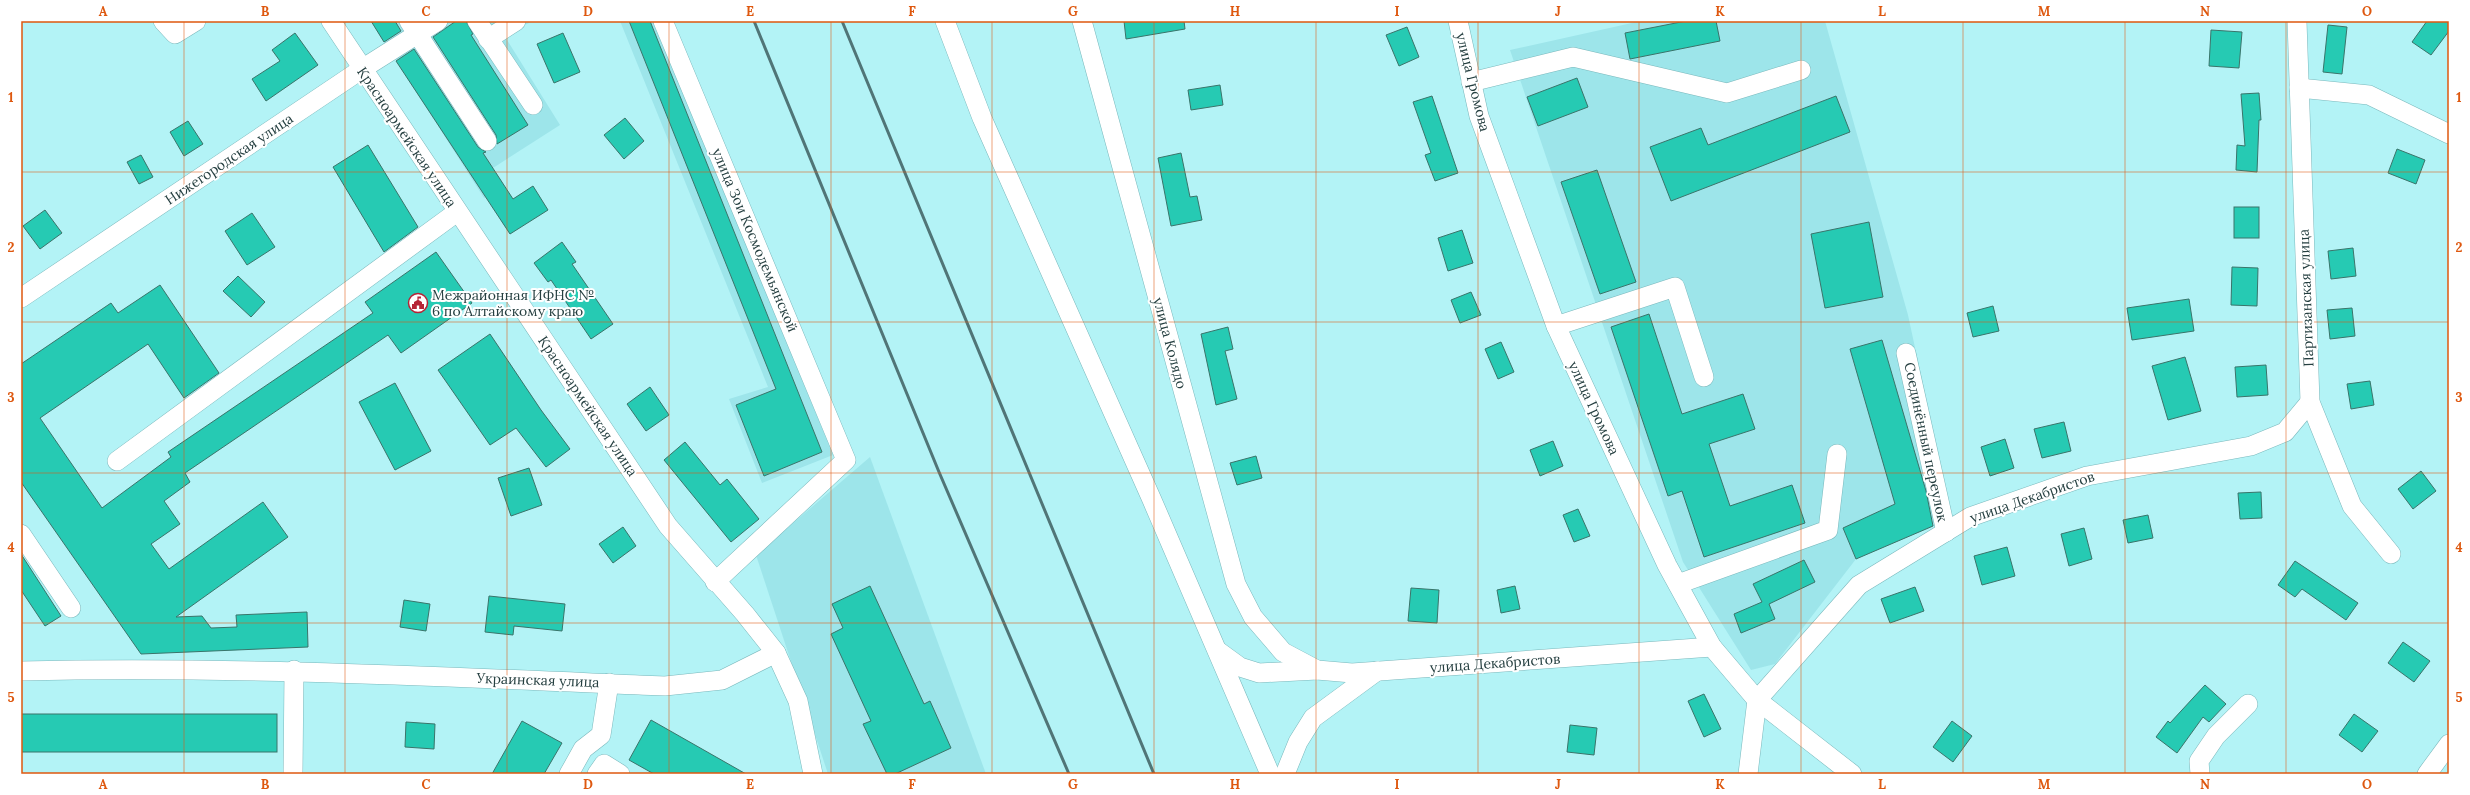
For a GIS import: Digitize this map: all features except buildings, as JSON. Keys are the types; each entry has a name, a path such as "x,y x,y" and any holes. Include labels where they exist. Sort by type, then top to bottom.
{"street":[{"path":"164,21 175,34 196,21"},
{"name":"Красноармейская улица","path":"331,21 668,526 715,582 745,614 776,653 798,701 813,774"},
{"name":"Нижегородская улица","path":"21,298 362,69 413,28 438,21"},
{"path":"477,21 533,105"},
{"path":"488,39 516,21"},
{"name":"улица Зои Космодемьянской","path":"663,21 846,460 715,582"},
{"path":"945,21 982,118 1218,652 1270,774"},
{"name":"улица Колядо","path":"1082,21 1236,584 1252,617 1283,652"},
{"name":"улица Громова","path":"1458,21 1478,116 1556,326 1678,584 1712,647 1757,700 1852,774"},
{"name":"Партизанская улица","path":"2297,21 2310,402 2352,506 2391,554"},
{"path":"413,28 487,141"},
{"path":"1471,82 1573,57 1727,93 1801,70"},
{"path":"2299,88 2369,95 2449,134"},
{"path":"117,461 458,212"},
{"path":"1556,326 1675,287 1704,377"},
{"name":"Соединённый переулок","path":"1906,353 1946,532"},
{"name":"улица Декабристов","path":"1757,700 1859,585 1970,517 2087,476 2250,446 2286,432 2310,402"},
{"path":"1678,584 1828,530 1837,454"},
{"path":"21,534 72,608"},
{"name":"улица Декабристов","path":"1283,652 1317,670 1352,673 1712,647"},
{"path":"1218,652 1240,667 1259,673 1317,670"},
{"name":"Украинская улица","path":"21,671 128,668 294,670 665,686 722,680 776,653"},
{"path":"293,774 294,670"},
{"path":"1285,774 1298,742 1313,718 1377,671"},
{"path":"609,683 601,735 600,769 620,774"},
{"path":"1748,774 1757,700"},
{"path":"2200,774 2199,761 2216,736 2248,704"},
{"path":"569,774 583,749 601,735"},
{"path":"2427,774 2449,744"}],"shaded area":[{"path":"371,21 533,21 504,35 560,125 493,168 504,185 484,198"},
{"path":"620,21 654,21 833,455 762,483 729,399 768,387"},
{"path":"1641,21 1825,21 1908,315 1946,492 1926,494 1939,524 1856,559 1775,664 1751,670 1683,562 1510,50"},
{"path":"870,457 986,774 828,774 756,555"}],"railway":[{"path":"754,21 939,472 1069,774"},
{"path":"842,21 1154,774"}],"place":[{"name":"Межрайонная ИФНС № 6 по Алтайскому краю","path":"418,303"}]}
